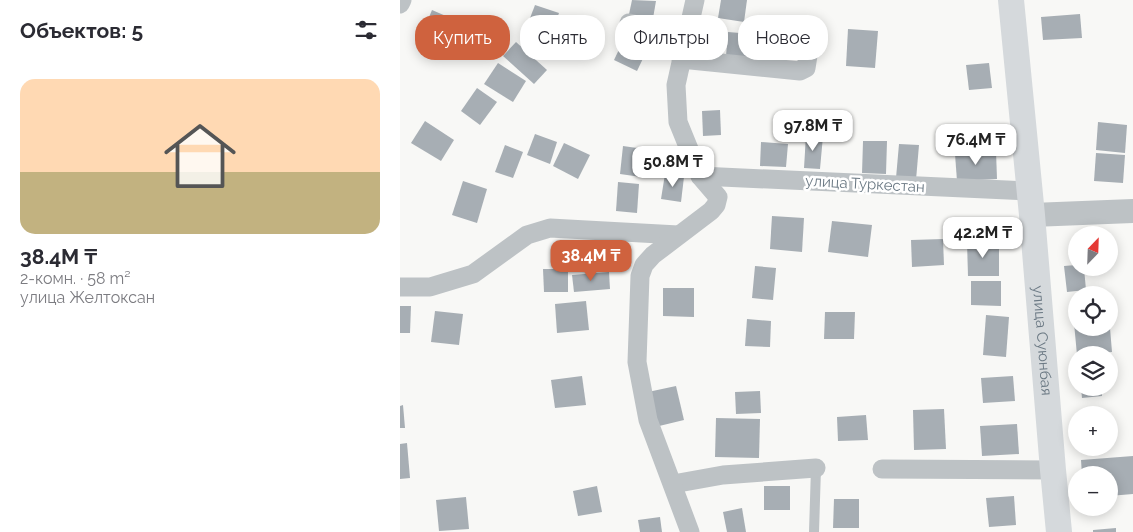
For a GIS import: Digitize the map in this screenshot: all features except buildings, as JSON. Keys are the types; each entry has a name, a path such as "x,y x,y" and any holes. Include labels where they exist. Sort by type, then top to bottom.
{"main road":[{"name":"улица Суюнбая","path":"1011,0 1031,203 1052,470 1059,532"}],"street":[{"path":"400,4 402,0"},
{"path":"691,15 695,0"},
{"path":"690,532 648,420 637,362 640,276 644,265 653,255 711,211 716,205 718,197 700,176 678,122 676,85 681,60 800,71 806,68 808,60"},
{"name":"улица Туркестан","path":"700,176 1133,211"},
{"path":"400,287 430,287 472,274 527,235 550,228 678,235"},
{"path":"673,484 722,475 816,468"},
{"path":"882,469 1052,470"}],"lane":[{"path":"814,532 816,468"}]}
